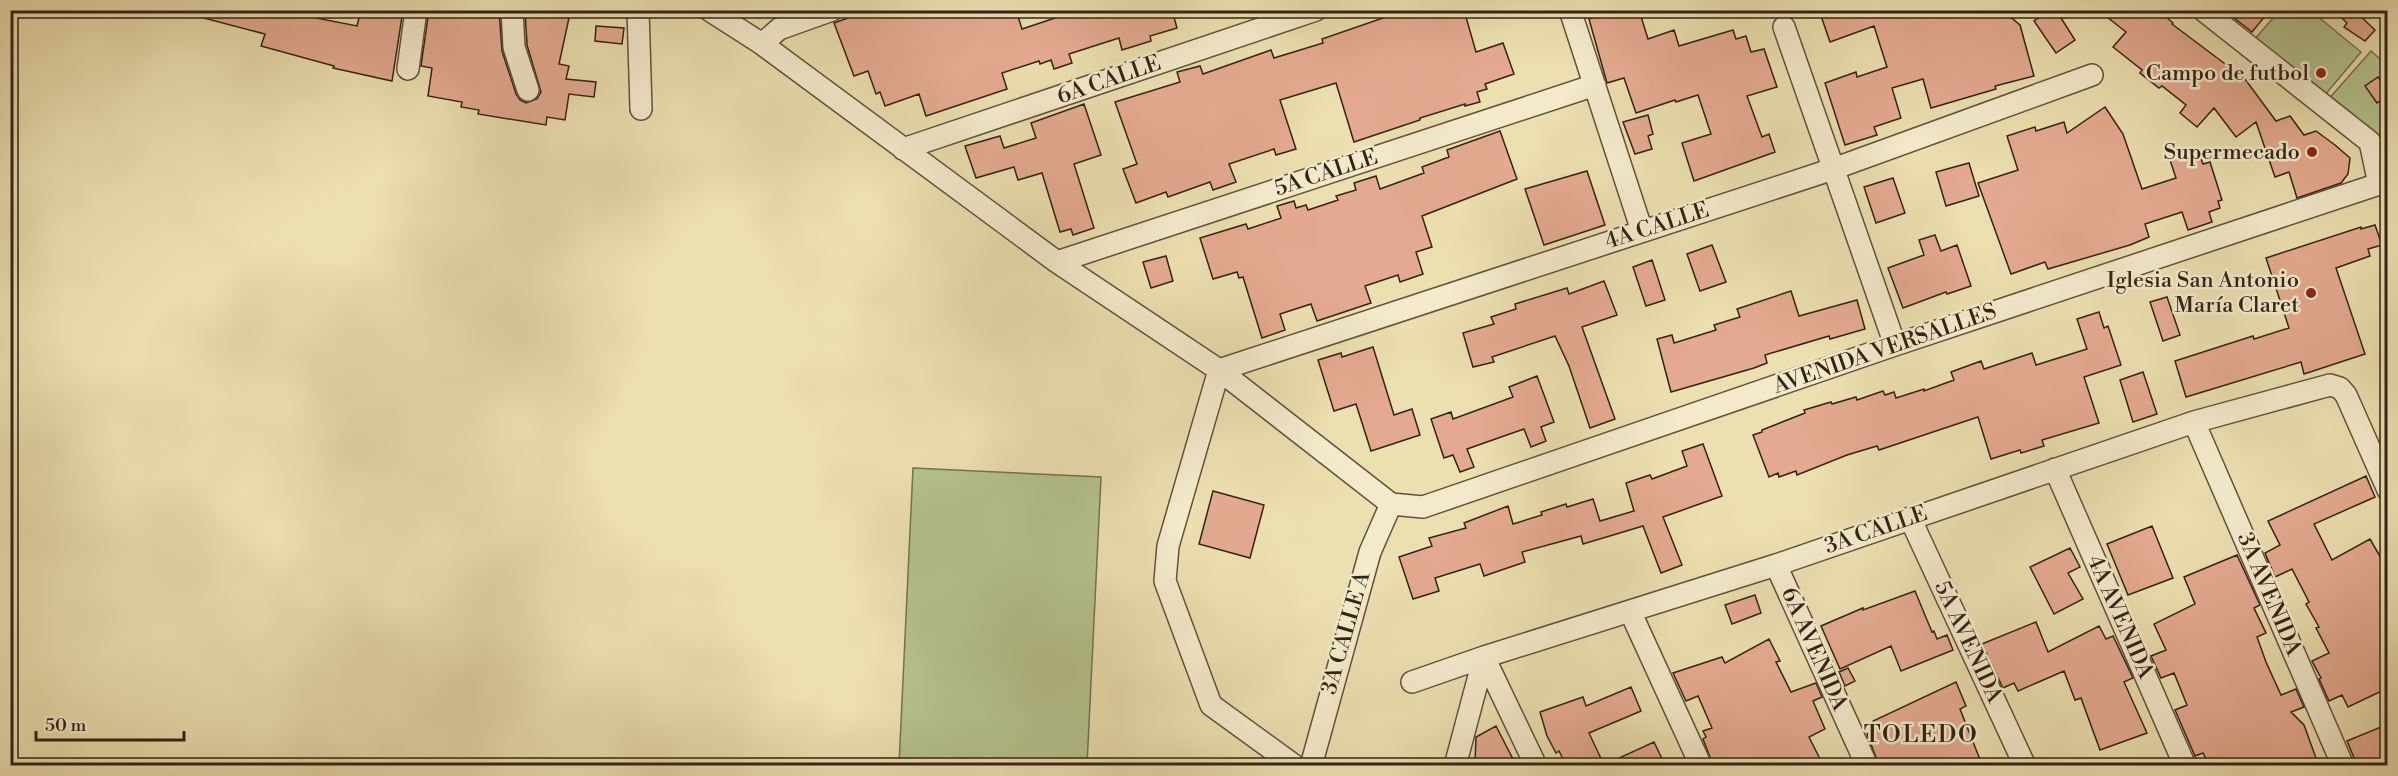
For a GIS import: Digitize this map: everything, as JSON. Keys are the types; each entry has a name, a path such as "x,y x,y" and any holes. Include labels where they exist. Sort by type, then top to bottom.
{"street":[{"path":"408,69 416,10"},
{"path":"512,10 514,47 528,90"},
{"path":"638,10 641,109"},
{"path":"709,10 762,44 1057,262 1219,370 1391,504"},
{"path":"762,44 779,29 832,10"},
{"name":"6A CALLE","path":"903,148 1316,10"},
{"path":"1570,10 1642,231"},
{"path":"2202,10 2370,142 2385,181"},
{"path":"1784,27 1895,345"},
{"name":"4A CALLE","path":"1219,370 1833,169 2092,75"},
{"name":"5A CALLE","path":"1057,262 1594,85"},
{"name":"AVENIDA VERSALLES","path":"1391,504 1423,507 1895,345 2385,181"},
{"path":"1219,370 1168,546 1165,581 1211,705 1295,765"},
{"name":"3A CALLE","path":"1412,682 1776,565 2194,422 2330,385 2340,388 2346,395 2388,490"},
{"name":"3A AVENIDA","path":"2194,422 2343,765"},
{"name":"4A AVENIDA","path":"2055,469 2185,765"},
{"name":"3A CALLE A","path":"1311,765 1370,552 1391,504"},
{"name":"5A AVENIDA","path":"1910,518 2025,765"},
{"name":"6A AVENIDA","path":"1776,565 1867,765"},
{"path":"1630,611 1701,765"},
{"path":"1455,765 1484,657"},
{"path":"1484,657 1536,765"}],"green space":[{"name":"Campo de futbol","path":"2279,11 2311,11 2361,52 2325,95 2255,39"},
{"path":"2371,51 2387,65 2387,152 2327,101"},
{"path":"913,468 1101,477 1087,765 899,765"}],"building":[{"path":"196,10 318,10 316,18 357,26 361,10 403,10 392,81 333,68 334,66 261,46 265,34 196,16"},
{"path":"429,10 499,10 502,51 516,94 526,103 537,99 541,92 527,45 525,10 554,10 552,14 569,18 559,64 569,66 566,79 596,82 594,97 569,94 565,120 547,117 546,125 478,114 479,110 461,107 462,102 428,96 432,68 421,66"},
{"path":"870,10 1016,10 1022,29 1079,10 1093,10 1095,17 1115,10 1172,10 1177,28 1150,36 1151,41 1122,50 1119,38 1069,54 1072,63 1054,69 1051,60 1040,64 1039,61 1002,73 1007,89 926,116 919,94 885,106 880,92 876,94 868,71 854,76 834,23"},
{"path":"1406,10 1464,10 1476,52 1503,43 1514,74 1485,84 1487,89 1477,92 1480,102 1465,106 1465,104 1420,118 1420,120 1354,142 1336,83 1280,100 1296,149 1276,155 1274,149 1229,164 1236,182 1213,190 1210,182 1168,197 1166,192 1136,203 1123,169 1137,164 1115,102 1180,82 1177,72 1200,66 1203,74 1271,50 1274,58 1323,43 1322,39"},
{"path":"1593,10 1639,10 1648,39 1674,30 1679,46 1733,30 1736,39 1746,36 1751,52 1764,49 1777,87 1747,96 1762,137 1769,134 1775,152 1694,181 1682,143 1711,134 1698,95 1636,113 1624,78 1607,83 1589,19 1595,17"},
{"path":"1819,10 2002,10 2020,25 2034,76 1995,86 1996,89 1931,108 1923,79 1892,88 1901,118 1874,127 1877,135 1845,145 1825,83 1856,72 1857,77 1887,67 1874,26 1830,42"},
{"path":"2050,10 2056,10 2075,40 2056,53 2034,21"},
{"path":"2098,10 2158,10 2172,24 2245,79 2276,121 2290,116 2304,135 2316,131 2335,145 2350,158 2348,174 2341,183 2297,198 2289,172 2275,177 2256,122 2236,137 2214,108 2197,127 2180,113 2186,105 2162,86 2159,88 2140,73 2142,70 2113,47 2126,32"},
{"path":"2224,10 2270,10 2252,32"},
{"path":"2334,10 2354,10 2375,30 2365,41 2344,27 2347,23"},
{"path":"596,26 624,28 622,44 595,41"},
{"path":"2378,77 2388,91 2388,96 2377,103 2365,86"},
{"path":"1084,104 1101,155 1074,164 1094,228 1073,235 1071,229 1060,232 1042,173 1018,180 1014,167 976,178 965,146 1000,136 1004,148 1036,138 1031,123"},
{"path":"2105,107 2123,134 2142,189 2176,178 2169,157 2197,148 2203,164 2210,162 2222,200 2218,201 2220,208 2209,212 2212,222 2188,230 2182,212 2145,224 2149,237 2130,245 2048,269 2045,262 2011,274 1978,183 2018,170 2007,136 2035,127 2036,131 2064,122 2067,133"},
{"path":"1648,115 1653,134 1648,136 1652,149 1635,154 1623,122"},
{"path":"1500,131 1517,179 1422,216 1432,247 1416,252 1423,274 1400,282 1398,275 1365,286 1371,303 1317,321 1311,304 1280,314 1285,330 1262,338 1243,277 1239,278 1237,272 1213,279 1200,238 1246,224 1248,229 1281,218 1277,206 1294,201 1296,208 1306,205 1308,210 1338,200 1336,196 1356,190 1354,183 1376,176 1380,189 1424,173 1422,167 1449,157 1447,150"},
{"path":"1969,163 1979,196 1946,206 1936,172"},
{"path":"1587,171 1605,225 1544,245 1525,189"},
{"path":"1893,178 1905,213 1876,223 1864,187"},
{"name":"Iglesia San Antonio María Claret","path":"2375,225 2382,245 2368,249 2370,256 2336,268 2365,354 2304,374 2301,362 2186,397 2175,361 2253,336 2254,339 2289,328 2266,258 2361,227 2361,229"},
{"path":"1935,235 1941,251 1957,245 1971,286 1947,294 1946,292 1903,308 1888,268 1924,255 1919,240"},
{"path":"1712,245 1726,282 1700,291 1687,254"},
{"path":"1166,256 1173,281 1151,288 1143,262"},
{"path":"1652,260 1665,300 1646,306 1633,267"},
{"path":"1604,281 1617,315 1582,327 1615,419 1590,428 1569,366 1555,336 1492,357 1494,362 1473,367 1463,333 1494,324 1491,317 1516,309 1515,304 1567,288 1569,294"},
{"path":"1791,291 1799,316 1857,300 1865,329 1830,339 1829,336 1765,355 1767,363 1671,392 1657,339 1672,335 1674,343 1716,330 1714,325 1740,317 1737,309"},
{"path":"2167,297 2180,335 2163,341 2150,302"},
{"path":"2099,312 2104,328 2108,326 2121,365 2084,377 2099,423 2042,440 2044,446 2021,453 2020,450 1991,459 1978,417 1879,450 1877,446 1847,455 1797,475 1796,471 1779,477 1778,473 1769,477 1753,435 1762,430 1805,413 1804,410 1831,402 1832,404 1856,397 1857,400 1883,391 1885,395 1894,392 1896,398 1924,389 1924,391 1954,380 1951,372 1981,361 1984,369 2032,353 2036,365 2087,349 2077,319"},
{"path":"1373,347 1394,415 1412,409 1420,435 1371,451 1356,404 1334,411 1318,360 1341,353 1342,357"},
{"path":"2143,372 2157,414 2133,422 2120,380"},
{"path":"1537,376 1554,422 1541,427 1546,441 1531,447 1524,429 1467,449 1474,467 1460,472 1453,455 1444,458 1431,419 1451,412 1453,419 1513,397 1509,387"},
{"path":"1703,444 1722,496 1663,517 1682,565 1661,573 1643,526 1583,544 1581,536 1522,552 1525,562 1484,576 1480,564 1435,578 1439,591 1413,599 1399,557 1432,546 1429,538 1466,528 1464,523 1508,506 1513,524 1542,515 1541,512 1566,504 1567,507 1593,499 1600,521 1634,511 1626,483 1650,475 1652,479 1687,466 1682,451"},
{"path":"2366,476 2375,497 2314,524 2332,560 2370,539 2388,570 2388,688 2348,707 2342,695 2329,701 2319,679 2321,678 2312,661 2329,653 2316,628 2319,627 2306,604 2309,602 2292,569 2275,577 2265,553 2280,545 2268,521"},
{"path":"1213,491 1264,505 1250,558 1199,544"},
{"path":"2152,526 2173,578 2128,595 2107,544"},
{"path":"2070,548 2080,567 2068,573 2083,599 2054,614 2030,567"},
{"path":"2237,555 2260,605 2254,608 2266,633 2257,637 2266,662 2281,695 2296,689 2304,707 2291,712 2304,725 2316,758 2300,765 2209,765 2203,753 2195,756 2175,710 2187,705 2174,673 2161,678 2151,656 2166,650 2154,624 2195,604 2184,577"},
{"path":"1915,591 1932,632 1934,631 1937,639 1947,635 1953,650 1901,671 1891,646 1840,669 1821,626 1863,608 1863,610"},
{"path":"1755,595 1761,613 1732,624 1725,605"},
{"path":"2036,622 2048,652 2099,626 2106,639 2113,636 2133,678 2124,682 2147,733 2100,750 2081,698 2075,700 2064,671 2018,691 2014,683 2003,688 1982,644"},
{"path":"1769,639 1780,661 1776,662 1791,692 1816,683 1822,697 1813,701 1825,729 1809,737 1823,765 1713,765 1703,739 1706,737 1703,731 1712,728 1698,696 1686,701 1673,673 1722,657 1725,663"},
{"path":"1848,668 1855,681 1845,686 1839,672"},
{"path":"1956,682 1966,706 1960,709 1981,762 1972,765 1879,765 1867,734 1877,729 1873,721"},
{"path":"1631,687 1641,711 1589,733 1604,765 1566,765 1559,751 1556,753 1547,736 1540,712 1583,697 1586,706"},
{"path":"2388,724 2388,765 2357,765 2347,741"},
{"path":"1496,726 1516,765 1469,765 1475,763 1476,737"},
{"path":"1654,742 1665,765 1604,765"}],"place":[{"name":"Campo de futbol","path":"2321,73"},
{"name":"Supermecado","path":"2312,152"},
{"name":"Iglesia San Antonio María Claret","path":"2311,293"}],"district":[{"name":"TOLEDO","path":"1921,735"}]}
